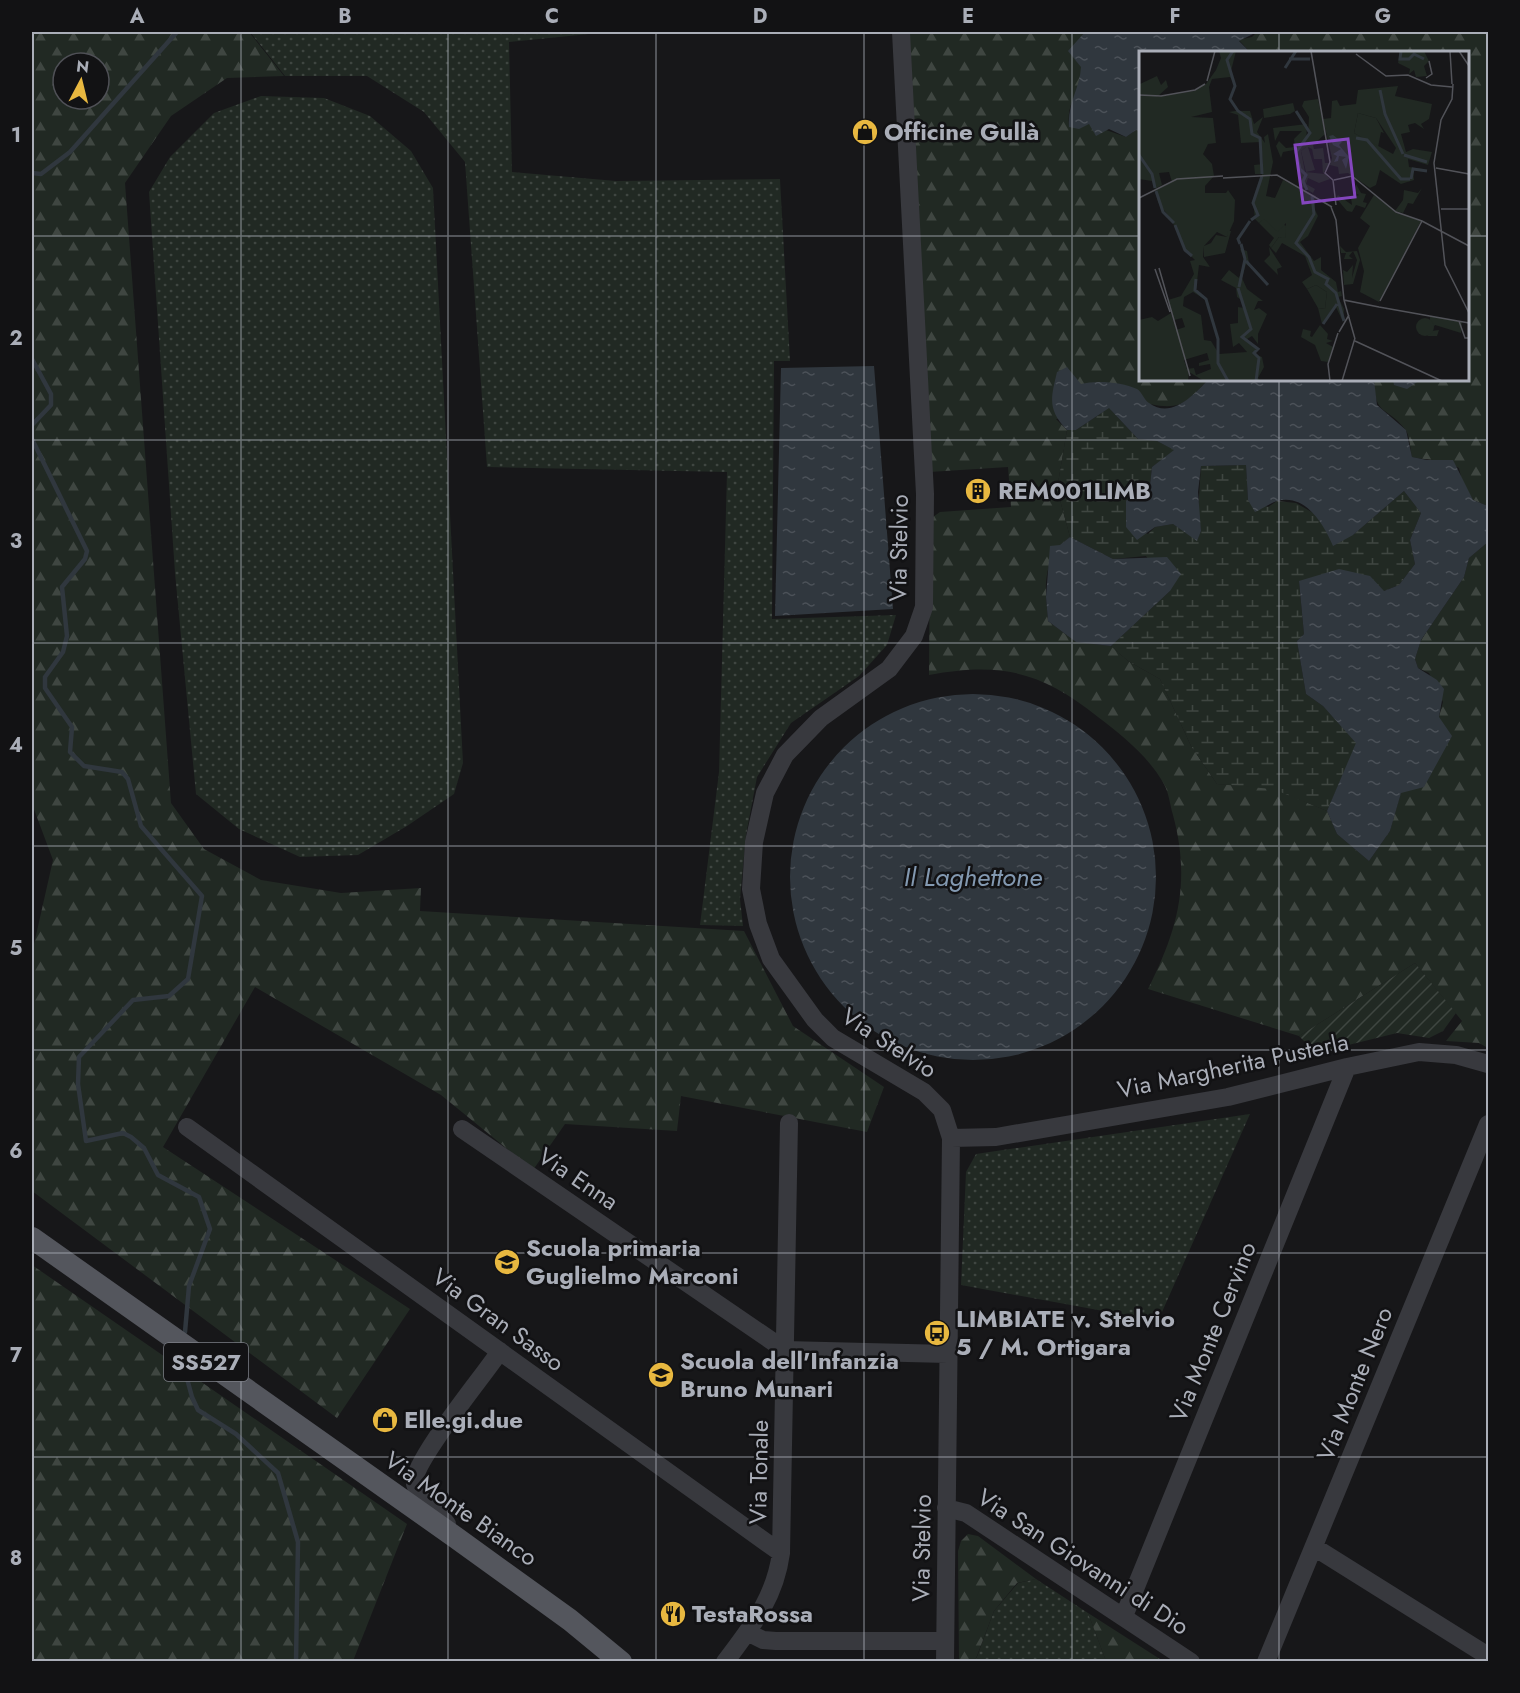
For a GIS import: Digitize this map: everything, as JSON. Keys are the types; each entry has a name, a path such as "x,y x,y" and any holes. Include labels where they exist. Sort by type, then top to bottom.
{"main road":[{"name":"Via Monte Bianco","path":"32,1238 455,1537 570,1620 621,1662"}],"street":[{"name":"Via Stelvio","path":"901,32 925,494 924,607 914,636 889,669 821,718 785,755 765,793 754,842 751,889 758,924 771,959 809,1013 833,1038 924,1092 942,1110 951,1138 945,1662"},
{"name":"Via Margherita Pusterla","path":"951,1138 996,1137 1228,1097 1347,1067 1419,1052 1438,1052 1488,1064"},
{"name":"Via Monte Cervino","path":"1124,1616 1347,1067"},
{"name":"Via Tonale","path":"725,1662 771,1597 778,1578 782,1553 789,1123"},
{"name":"Via Monte Nero","path":"1266,1662 1488,1124"},
{"name":"Via Gran Sasso","path":"187,1127 782,1553"},
{"name":"Via Enna","path":"462,1129 785,1350"},
{"path":"785,1350 948,1354"},
{"path":"455,1537 419,1492 415,1475 428,1451 500,1351"},
{"name":"Via San Giovanni di Dio","path":"946,1508 966,1513 1191,1662"},
{"path":"1314,1547 1488,1656"},
{"path":"747,1632 763,1640 776,1641 945,1641"}],"green space":[{"path":"32,32 249,32 284,76 227,78 171,116 125,183 171,803 204,849 261,880 341,893 421,888 420,911 744,931 793,1026 884,1087 867,1132 681,1096 677,1131 565,1124 533,1170 441,1095 255,987 163,1147 410,1309 337,1418 32,1191 32,953 53,860 32,804"},
{"path":"250,32 609,32 509,42 512,172 616,181 780,179 790,361 774,361 772,619 896,615 887,645 859,676 791,723 757,777 746,835 740,899 743,926 700,925 719,772 727,472 487,467 465,162 424,112 367,76 285,76"},
{"path":"909,32 1085,32 1081,74 1070,109 1069,127 1089,124 1126,137 1136,130 1139,131 1139,381 1207,381 1189,399 1177,405 1150,404 1056,419 1067,430 1057,489 1070,537 1054,555 1047,575 1048,621 1076,642 1111,646 1128,661 1160,679 1191,746 1217,784 1273,788 1327,811 1337,834 1369,861 1390,831 1401,792 1439,717 1443,702 1429,673 1418,668 1415,659 1421,640 1464,577 1469,558 1488,542 1488,1048 1479,1043 1446,1041 1462,1021 1415,963 1299,1036 1148,989 1174,925 1181,884 1178,839 1167,791 1158,774 1134,747 1077,701 1058,689 1038,680 999,670 955,671 929,675 930,519 940,512 1011,507 1008,467 929,472"},
{"path":"1257,32 1488,32 1488,506 1473,500 1462,481 1459,468 1441,461 1412,457 1407,432 1379,405 1374,381 1469,381 1469,51 1249,51 1239,40 1252,37"},
{"path":"261,96 324,98 370,116 411,151 433,188 463,763 454,794 407,826 358,855 300,857 239,829 196,794 175,573 149,192 170,157 214,113"},
{"path":"1109,408 1138,439 1157,441 1175,450 1152,467 1150,485 1126,501 1126,527 1148,534 1155,527 1173,524 1197,540 1201,531 1198,512 1201,466 1246,465 1248,500 1268,507 1277,501 1296,503 1315,514 1323,524 1353,535 1404,491 1421,513 1410,540 1415,564 1399,585 1384,591 1299,582 1304,634 1297,641 1306,694 1323,706 1357,743 1327,811 1273,789 1217,784 1191,746 1160,679 1128,661 1111,646 1170,591 1146,556 1113,559 1070,537 1057,489 1067,430 1076,430"},
{"path":"1415,963 1456,1013 1443,1031 1429,1038 1397,1033 1316,1053 1299,1036"},
{"path":"1250,1114 1158,1321 961,1285 966,1172 976,1154"},
{"path":"32,1265 407,1524 353,1661 32,1661"},
{"path":"968,1534 978,1536 1036,1579 1017,1583 994,1611 975,1661 959,1661 958,1551 961,1541"},
{"path":"1036,1579 1088,1613 1106,1661 975,1662 994,1611 1018,1583"},
{"path":"1088,1613 1163,1661 1106,1661"}],"water":[{"path":"1085,32 1257,32 1239,41 1249,51 1139,51 1139,131 1136,130 1126,137 1109,129 1096,136 1089,124 1079,129 1069,127 1070,111 1081,67 1068,51"},
{"path":"874,366 893,609 775,616 781,368"},
{"path":"1067,367 1081,384 1109,382 1137,389 1149,403 1166,409 1182,403 1207,381 1374,381 1377,405 1406,430 1412,457 1427,460 1453,460 1473,500 1488,506 1488,542 1469,558 1464,577 1421,640 1415,659 1418,668 1437,680 1444,689 1439,717 1452,736 1424,787 1401,793 1390,831 1369,861 1337,834 1327,811 1356,743 1323,706 1306,694 1297,641 1304,634 1299,581 1339,569 1370,576 1384,591 1399,585 1415,564 1410,540 1421,513 1404,491 1353,535 1333,546 1319,520 1305,506 1297,502 1277,501 1255,512 1248,500 1246,465 1201,466 1198,492 1201,531 1197,541 1173,524 1155,527 1137,540 1126,527 1126,501 1150,485 1152,467 1174,450 1157,441 1138,439 1109,408 1076,430 1067,430 1053,409 1052,396 1057,372"},
{"path":"1393,381 1419,381 1407,389 1394,385"},
{"path":"1070,537 1113,559 1167,557 1181,574 1170,591 1111,646 1076,642 1048,621 1046,597 1050,546 1060,545"},
{"name":"Il Laghettone","path":"973,694 1009,698 1043,708 1075,725 1102,748 1125,775 1142,807 1152,841 1156,877 1152,913 1142,947 1125,979 1102,1006 1075,1029 1043,1046 1009,1056 973,1060 937,1056 903,1046 871,1029 844,1006 821,979 804,947 794,913 790,877 794,841 804,807 821,775 844,748 871,725 903,708 937,698"}],"waterway":[{"path":"32,173 41,174 70,152 177,32"},
{"path":"32,359 51,394 51,405 32,425"},
{"path":"32,439 87,551 85,559 62,587 67,636 63,652 45,677 45,688 72,727 70,752 84,766 122,772 128,779 141,826 202,896 188,979 169,996 133,1000 79,1057 78,1084 86,1141 123,1133 144,1148 158,1175 199,1197 210,1229 189,1286 185,1332"},
{"path":"182,1360 198,1410 236,1434 278,1473 298,1542 296,1662"}],"place":[{"name":"Officine Gullà","path":"865,132"},
{"name":"REM001LIMB","path":"978,491"},
{"name":"Scuola primaria Guglielmo Marconi","path":"507,1262"},
{"name":"LIMBIATE v. Stelvio 5 / M. Ortigara","path":"937,1333"},
{"name":"Scuola dell'Infanzia Bruno Munari","path":"661,1375"},
{"name":"Elle.gi.due","path":"385,1420"},
{"name":"TestaRossa","path":"673,1614"}]}
